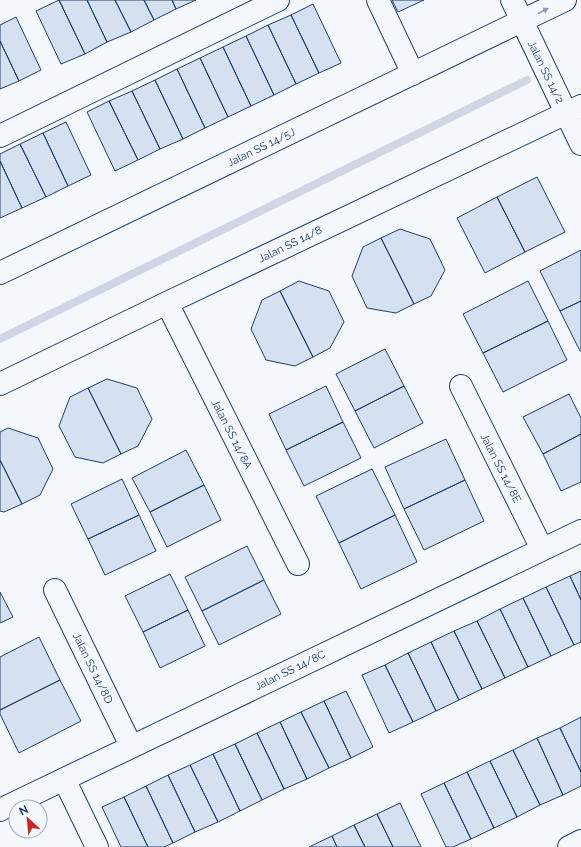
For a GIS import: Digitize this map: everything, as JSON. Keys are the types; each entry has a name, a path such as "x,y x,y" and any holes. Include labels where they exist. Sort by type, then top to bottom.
{"street":[{"path":"0,136 278,0"},
{"path":"378,0 413,74"},
{"name":"Jalan SS 14/2","path":"512,0 522,22 574,109 581,144"},
{"name":"Jalan SS 14/5J","path":"0,273 565,0"},
{"name":"Jalan SS 14/8","path":"0,384 574,109"},
{"name":"Jalan SS 14/8A","path":"167,303 298,564"},
{"name":"Jalan SS 14/8E","path":"461,386 542,549"},
{"name":"Jalan SS 14/8C","path":"0,810 581,531"},
{"name":"Jalan SS 14/8D","path":"55,590 131,746"},
{"path":"64,779 97,847"},
{"path":"569,847 581,841"}],"building":[{"path":"59,0 85,54 61,64 36,11"},
{"path":"59,0 87,0 107,42 85,54"},
{"path":"87,0 115,0 131,32 107,42"},
{"path":"115,0 144,0 154,20 131,32"},
{"path":"144,0 172,0 176,9 154,20"},
{"path":"172,0 196,0 176,9"},
{"path":"392,0 424,0 398,12"},
{"path":"313,4 341,63 319,73 291,15"},
{"path":"291,15 319,73 296,84 268,25"},
{"path":"16,17 41,70 19,81 0,41 0,25"},
{"path":"268,25 296,84 274,95 246,36"},
{"path":"246,36 274,95 251,106 223,47"},
{"path":"0,41 19,81 0,89"},
{"path":"223,47 251,106 228,117 200,58"},
{"path":"200,58 228,117 205,128 177,69"},
{"path":"177,69 205,128 183,139 155,80"},
{"path":"155,80 183,139 160,149 132,91"},
{"path":"132,91 160,149 138,160 109,101"},
{"path":"109,101 138,160 115,171 87,112"},
{"path":"66,122 91,175 68,186 43,133"},
{"path":"43,133 68,186 46,197 20,144"},
{"path":"20,144 46,197 22,208 0,161 0,154"},
{"path":"0,161 22,208 0,218"},
{"path":"537,177 565,232 525,252 497,197"},
{"path":"497,197 525,252 485,273 457,218"},
{"path":"400,229 430,239 445,270 431,296 414,304 381,238"},
{"path":"381,238 414,304 396,313 367,308 352,276 363,247"},
{"path":"581,250 581,301 560,311 540,271"},
{"path":"299,281 329,291 344,322 330,348 313,357 280,291"},
{"path":"528,281 548,321 483,353 463,314"},
{"path":"280,291 313,357 295,366 266,360 251,329 262,300"},
{"path":"581,301 581,351 580,351 560,311"},
{"path":"548,321 567,360 503,392 483,353"},
{"path":"385,349 404,386 355,411 336,374"},
{"path":"107,379 137,388 152,419 138,446 121,454 88,388"},
{"path":"326,386 343,422 286,450 269,414"},
{"path":"404,386 423,423 374,448 355,411"},
{"path":"88,388 121,454 103,463 75,457 59,426 70,397"},
{"path":"569,394 581,418 581,434 543,454 523,417"},
{"path":"343,422 361,458 304,486 286,450"},
{"path":"8,428 38,438 53,469 40,495 22,504 0,460 0,432"},
{"path":"581,434 581,482 561,491 543,454"},
{"path":"446,439 465,480 404,509 385,467"},
{"path":"186,450 204,485 150,512 132,478"},
{"path":"0,460 22,504 4,512 0,511"},
{"path":"372,469 395,515 339,543 316,496"},
{"path":"122,479 139,515 88,539 71,504"},
{"path":"465,480 484,521 424,550 404,509"},
{"path":"204,485 221,520 167,547 150,512"},
{"path":"139,515 156,551 105,575 88,539"},
{"path":"395,515 417,562 361,589 339,543"},
{"path":"247,546 264,580 202,611 185,577"},
{"path":"581,571 581,600 570,576"},
{"path":"170,574 188,610 143,632 125,596"},
{"path":"570,576 581,600 581,642 574,645 546,587"},
{"path":"264,580 281,614 219,645 202,611"},
{"path":"546,587 574,645 551,656 523,598"},
{"path":"0,592 13,617 0,623"},
{"path":"523,598 551,656 528,667 500,609"},
{"path":"500,609 528,667 505,678 477,621"},
{"path":"188,610 205,646 160,668 143,632"},
{"path":"477,621 505,678 482,689 454,631"},
{"path":"454,631 482,689 459,700 431,642"},
{"path":"39,637 60,680 0,710 0,657"},
{"path":"431,642 459,700 436,711 408,653"},
{"path":"408,653 436,711 413,722 385,665"},
{"path":"385,665 413,722 389,733 362,675"},
{"path":"60,680 81,721 19,753 0,714 0,710"},
{"path":"346,691 373,747 351,758 324,701"},
{"path":"324,701 351,758 329,768 301,712"},
{"path":"301,712 329,768 307,779 280,722"},
{"path":"581,717 581,772 560,728"},
{"path":"280,722 307,779 284,789 257,733"},
{"path":"560,728 581,772 581,786 563,795 537,738"},
{"path":"257,733 284,789 262,800 235,744"},
{"path":"537,738 563,795 540,805 513,750"},
{"path":"235,744 262,800 240,811 213,754"},
{"path":"513,750 540,805 517,817 490,761"},
{"path":"213,754 240,811 218,822 190,765"},
{"path":"490,761 517,817 494,828 467,772"},
{"path":"190,765 218,822 195,832 168,775"},
{"path":"467,772 494,828 471,839 444,783"},
{"path":"168,775 195,832 173,843 146,786"},
{"path":"444,783 471,839 453,847 446,847 421,794"},
{"path":"146,786 173,843 164,847 148,847 124,797"},
{"path":"124,797 148,847 121,847 102,807"},
{"path":"400,803 421,847 393,847 377,814"},
{"path":"377,814 393,847 365,847 354,825"},
{"path":"354,825 365,847 337,847 332,836"},
{"path":"332,836 337,847 309,847"}],"waterway":[{"path":"0,339 527,80"}]}
